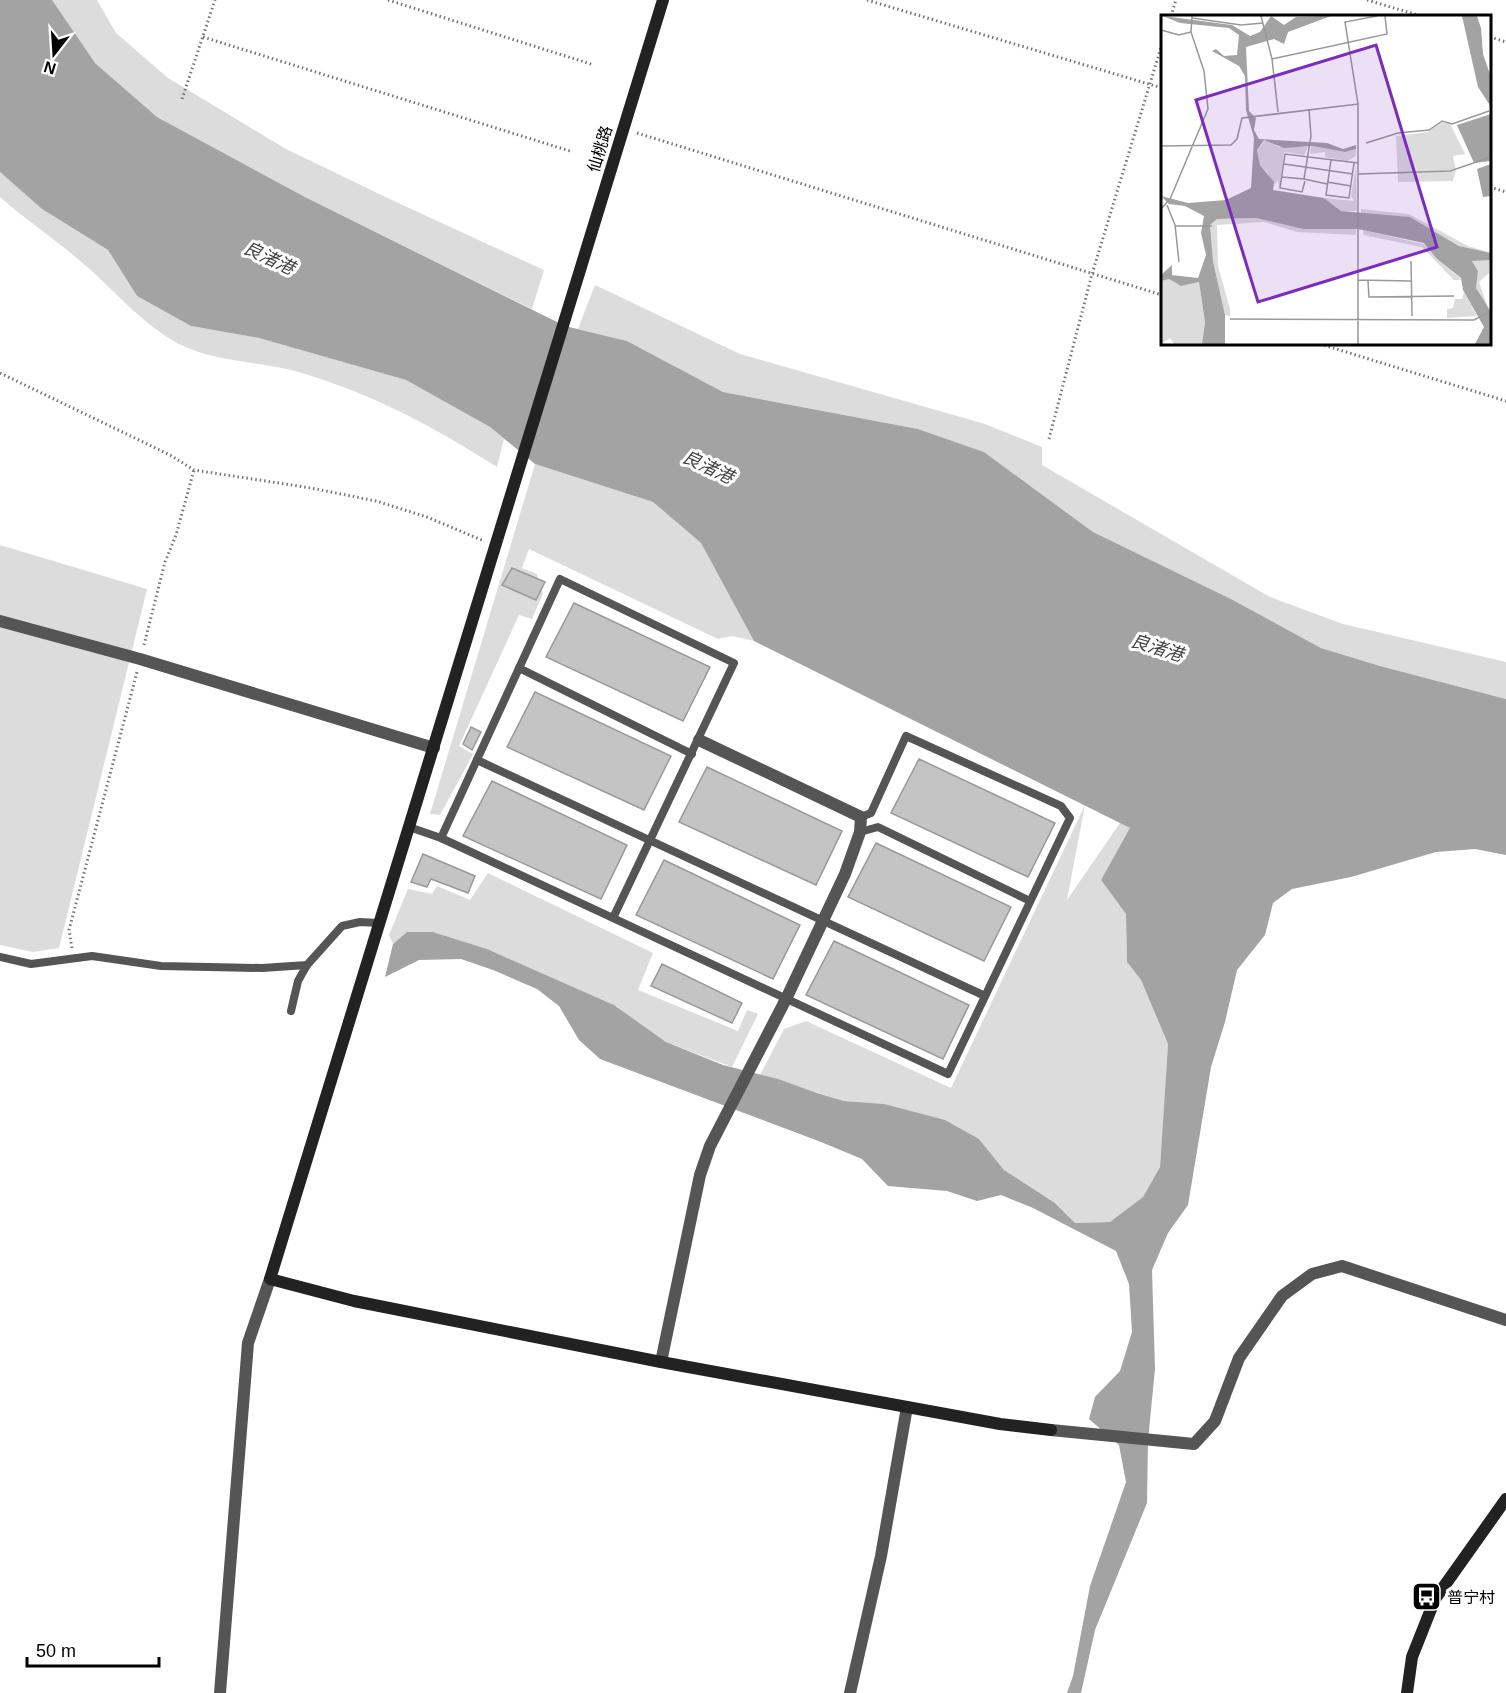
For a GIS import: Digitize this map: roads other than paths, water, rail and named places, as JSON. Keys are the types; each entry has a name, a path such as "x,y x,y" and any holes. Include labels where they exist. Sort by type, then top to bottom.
{"street":[{"name":"仙桃路","path":"270,1279 663,0"},
{"path":"0,621 140,659 434,748"},
{"path":"661,1362 699,1175 710,1146 786,999 845,874 860,832 861,817 699,740"},
{"path":"220,1693 248,1343 270,1279 354,1301 661,1362 1000,1424 1194,1444 1215,1421 1239,1358 1282,1296 1312,1274 1342,1266 1506,1320"},
{"path":"850,1693 880,1556 907,1407"},
{"path":"1407,1693 1412,1657 1435,1599 1506,1499"}],"lane":[{"path":"441,838 560,579 734,663 613,918"},
{"path":"519,668 692,754"},
{"path":"409,827 441,838 948,1074 1070,818 1060,806 906,736 871,813 861,817"},
{"path":"477,760 985,996"},
{"path":"860,832 878,827 1030,901"},
{"path":"291,1011 298,981 307,965 342,926 360,922 379,923"},
{"path":"0,957 30,964 92,956 161,966 262,968 307,965"}],"water":[{"name":"良渚港","path":"0,0 52,0 95,63 157,117 305,197 565,326 627,341 723,392 918,429 984,452 1093,532 1231,599 1321,648 1506,699 1506,855 1475,849 1436,852 1351,877 1292,889 1273,903 1265,935 1237,970 1225,1022 1211,1067 1188,1205 1168,1233 1152,1270 1155,1369 1148,1440 1147,1503 1095,1630 1081,1693 1067,1693 1073,1676 1090,1586 1126,1482 1119,1445 1089,1419 1095,1397 1120,1371 1132,1332 1129,1284 1116,1251 1033,1208 1001,1195 977,1201 947,1191 888,1186 862,1159 600,1059 579,1040 559,1006 537,989 493,970 461,959 419,960 385,977 393,944 407,932 433,932 487,949 614,1005 666,1042 723,1065 778,1079 844,1101 884,1104 945,1120 979,1139 1004,1170 1055,1203 1075,1223 1110,1222 1143,1197 1160,1167 1168,1044 1141,980 1127,962 1126,914 1101,880 1130,828 754,641 701,543 653,502 535,464 490,427 406,380 259,338 191,326 137,296 108,250 42,209 0,172"}],"place":[{"name":"普宁村","path":"1426,1597"}]}
